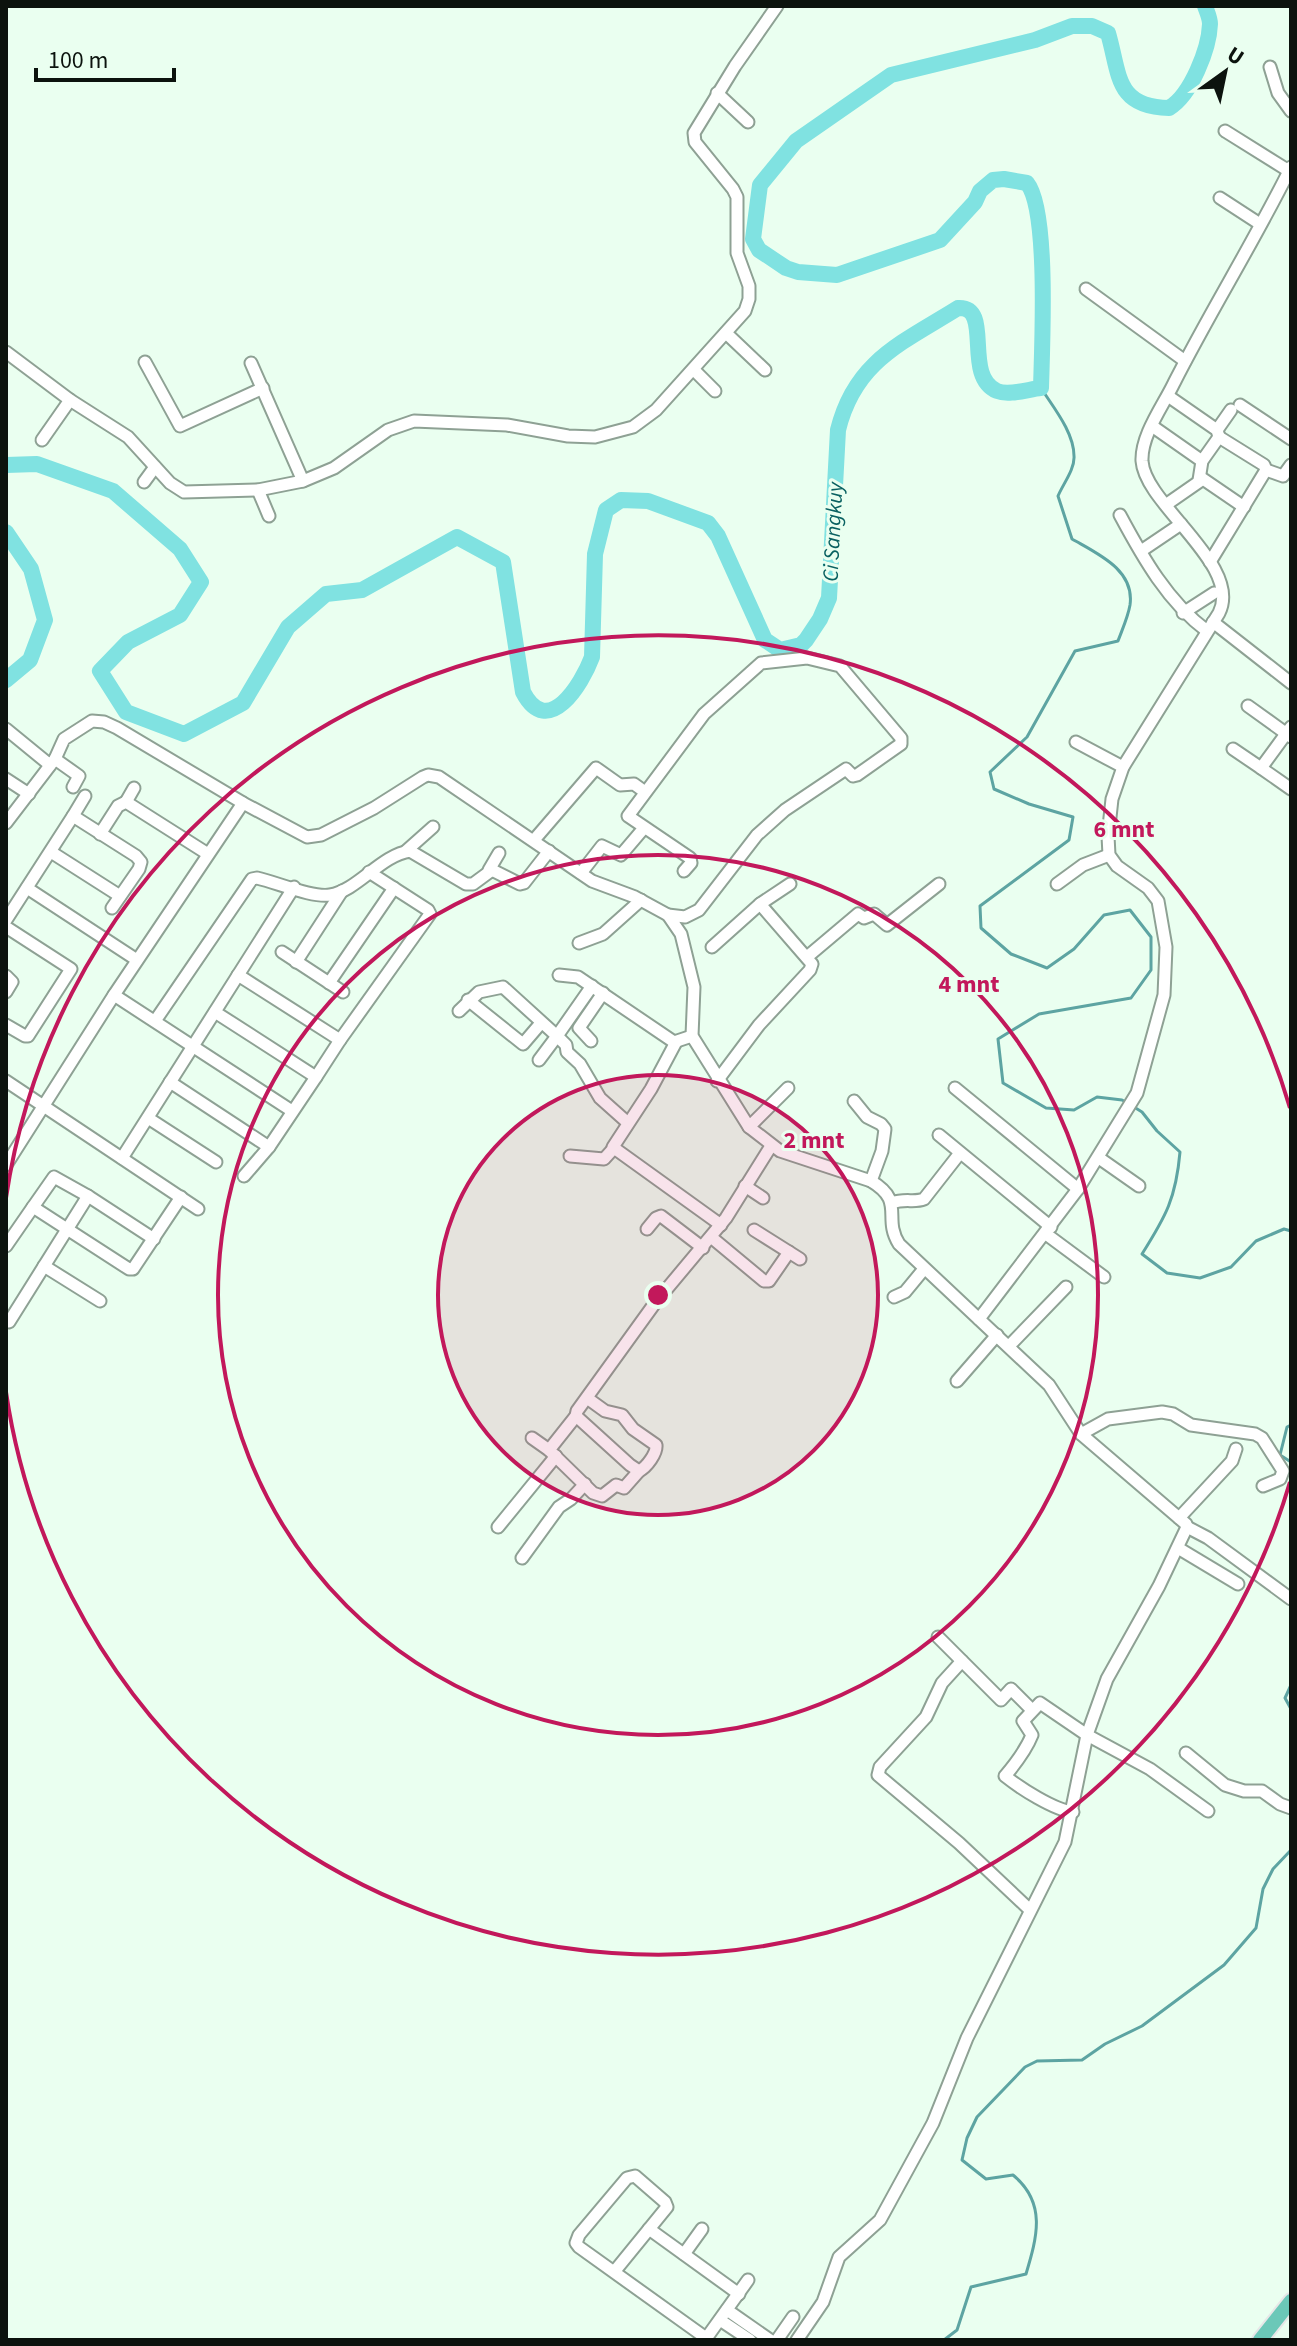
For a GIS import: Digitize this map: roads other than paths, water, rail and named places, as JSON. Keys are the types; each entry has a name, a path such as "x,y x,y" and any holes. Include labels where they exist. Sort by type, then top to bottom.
{"main road":[{"path":"1260,2340 1291,2301"}],"street":[{"path":"6,352 70,400 128,437 180,491 228,493 303,481 334,468 388,430 414,421 507,425 581,438 633,427 656,410 745,311 749,299 747,281 737,253 739,207 733,189 693,138 695,129 717,93 777,6"},
{"path":"1270,67 1278,93 1291,111"},
{"path":"717,93 748,122"},
{"path":"979,1319 1078,1189 1128,1110 1137,1093 1164,995 1166,970 1161,908 1154,894 1117,866 1109,855 1112,799 1123,767 1210,627 1225,596 1210,562 1147,478 1142,462 1152,426 1290,169 1225,131"},
{"path":"1220,198 1260,224"},
{"path":"1086,289 1185,361"},
{"path":"726,333 765,370"},
{"path":"145,362 180,426 263,388"},
{"path":"251,363 303,481"},
{"path":"694,370 715,391"},
{"path":"1168,396 1264,465 1266,470 1284,476 1291,465"},
{"path":"42,440 70,400"},
{"path":"1199,480 1202,461 1235,408 1291,439"},
{"path":"1152,426 1202,461"},
{"path":"144,482 155,467"},
{"path":"1210,562 1266,470"},
{"path":"1167,504 1199,480 1206,479 1244,507"},
{"path":"258,490 269,516"},
{"path":"1120,515 1183,613 1210,627 1291,683"},
{"path":"1141,551 1181,524"},
{"path":"1183,613 1214,593"},
{"path":"6,823 53,762 64,739 92,721 104,722 300,835 313,837 374,808 423,777 434,775 581,873 668,915 682,918 694,914 757,835 785,810 846,769 853,776 857,775 899,748 902,740 840,666 807,658 761,663 704,714 628,816 690,858 691,863 684,871"},
{"path":"1248,706 1289,732 1261,768"},
{"path":"6,729 79,776 73,787"},
{"path":"1076,742 1123,767"},
{"path":"1233,749 1291,789"},
{"path":"534,840 596,768 622,786 634,784 645,792"},
{"path":"6,779 29,794"},
{"path":"100,834 134,788"},
{"path":"6,920 85,796"},
{"path":"126,802 208,854"},
{"path":"6,1165 114,995 243,803"},
{"path":"73,816 141,862 112,908"},
{"path":"155,1021 252,879 323,896 332,895 406,851 433,827"},
{"path":"581,873 602,846 621,855 644,828"},
{"path":"406,851 414,852 466,884 473,884 489,870 499,853"},
{"path":"489,870 517,884 524,883 549,851"},
{"path":"51,852 120,896"},
{"path":"1057,884 1083,865 1109,855"},
{"path":"244,1176 269,1147 340,1040 430,914 369,872"},
{"path":"712,947 760,904 790,884"},
{"path":"807,957 858,914 864,918 874,914 887,925 939,884"},
{"path":"122,1158 294,887"},
{"path":"27,888 137,960"},
{"path":"329,983 394,888"},
{"path":"296,962 342,891"},
{"path":"579,943 603,934 641,900"},
{"path":"717,1081 759,1025 810,970 812,964 760,904"},
{"path":"668,915 681,934 694,987 692,1036 717,1081 749,1127 771,1146 871,1181 891,1200 895,1238 924,1269 1049,1385 1081,1434 1183,1522 1291,1599"},
{"path":"6,927 71,969 31,1033 25,1036 6,1025"},
{"path":"282,952 343,992"},
{"path":"238,975 340,1040"},
{"path":"559,975 571,975 676,1042"},
{"path":"6,976 12,982 6,992"},
{"path":"459,1011 479,992 503,987 566,1045 567,1052 580,1064 600,1098 628,1123"},
{"path":"539,1060 597,990"},
{"path":"591,1041 579,1028 597,990"},
{"path":"114,995 292,1111"},
{"path":"468,1000 523,1044 541,1023"},
{"path":"215,1012 316,1077"},
{"path":"570,1156 604,1159 651,1089 676,1042 692,1036"},
{"path":"6,1081 198,1209"},
{"path":"170,1082 269,1147"},
{"path":"749,1127 788,1088"},
{"path":"955,1088 1078,1189"},
{"path":"854,1101 867,1117 885,1129 882,1151 871,1181"},
{"path":"148,1118 216,1162"},
{"path":"939,1135 1104,1277"},
{"path":"498,1527 655,1303 721,1225 771,1146"},
{"path":"613,1147 721,1225"},
{"path":"891,1200 924,1199 960,1153"},
{"path":"1099,1158 1139,1186"},
{"path":"7,1243 54,1177 154,1239"},
{"path":"745,1186 763,1198"},
{"path":"10,1322 88,1196"},
{"path":"33,1207 129,1269 135,1268 181,1197"},
{"path":"647,1229 661,1216 703,1248"},
{"path":"754,1230 800,1259"},
{"path":"711,1237 764,1281 769,1281 789,1252"},
{"path":"44,1266 100,1301"},
{"path":"894,1297 905,1292 924,1269"},
{"path":"1009,1346 1066,1287"},
{"path":"957,1381 997,1335"},
{"path":"532,1438 596,1495 602,1496 616,1485 625,1487 644,1468 657,1447 633,1429 622,1415 605,1411 587,1398"},
{"path":"1081,1434 1108,1419 1162,1412 1173,1414 1191,1425 1255,1434 1262,1438 1283,1471 1280,1479 1263,1486"},
{"path":"576,1416 639,1471"},
{"path":"797,2340 823,2302 839,2257 870,2231 886,2211 933,2123 967,2038 1065,1842 1087,1735 1107,1679 1178,1548 1183,1522 1232,1461 1236,1449"},
{"path":"522,1558 556,1511 585,1484"},
{"path":"1178,1548 1238,1584"},
{"path":"938,1637 1001,1700 1011,1689 1032,1710"},
{"path":"962,1661 942,1683 926,1717 893,1751 878,1773 885,1783 959,1843 1030,1910"},
{"path":"1073,1812 1059,1810 1005,1776 1031,1739 1032,1735 1023,1721 1037,1704 1042,1704 1087,1735 1150,1769 1208,1811"},
{"path":"1186,1753 1225,1785 1244,1791 1262,1791 1291,1808"},
{"path":"614,2272 667,2205 638,2178 631,2176 576,2239 579,2247 706,2339 748,2280"},
{"path":"649,2229 739,2294"},
{"path":"684,2254 702,2229"},
{"path":"723,2315 750,2340"},
{"path":"723,2315 770,2340"},
{"path":"777,2340 793,2317"}],"waterway":[{"name":"Ci Sangkuy","path":"6,465 37,464 113,491 180,549 201,582 180,615 128,642 100,671 126,712 184,734 243,703 288,627 326,594 362,590 457,537 503,562 523,692 533,705 543,711 553,709 572,693 592,657 595,554 606,510 621,500 648,501 708,523 718,536 765,640 780,650 801,645 820,619 829,598 838,430 846,406 869,370 900,344 958,308 969,310 974,318 981,371 987,383 1002,392 1041,388 1043,312 1039,221 1027,183 993,180 980,191 975,202 940,240 837,275 798,272 786,268 759,250 753,239 760,185 796,141 891,75 1035,40 1072,26 1092,26 1108,33 1118,74 1129,95 1138,102 1169,108 1185,93 1202,58 1210,24 1205,6"},
{"path":"1041,388 1062,420 1073,447 1073,466 1058,496 1072,539 1103,557 1121,573 1127,582 1130,605 1118,641 1075,651 1027,737 990,772 994,789 1029,804 1073,817 1069,840 980,906 981,928 1011,954 1047,968 1074,949 1104,915 1130,910 1151,937 1151,970 1131,998 1039,1014 998,1039 1003,1083 1046,1108 1074,1110 1097,1097 1128,1103"},
{"name":"Ci Sangkuy","path":"6,532 31,569 45,620 30,660 6,680"},
{"path":"1134,1107 1180,1152 1176,1182 1168,1206 1142,1254 1167,1273 1200,1278 1231,1267 1256,1241 1284,1229 1291,1231"},
{"path":"1291,1425 1287,1427 1280,1455 1291,1462"},
{"path":"1291,1685 1285,1698 1291,1709"},
{"path":"944,2340 957,2330 971,2287 1026,2274 1036,2234 1035,2209 1024,2186 1013,2175 986,2179 962,2160 967,2138 977,2117 1025,2067 1037,2061 1082,2060 1105,2044 1142,2026 1224,1965 1256,1928 1263,1889 1273,1869 1291,1850"}]}
